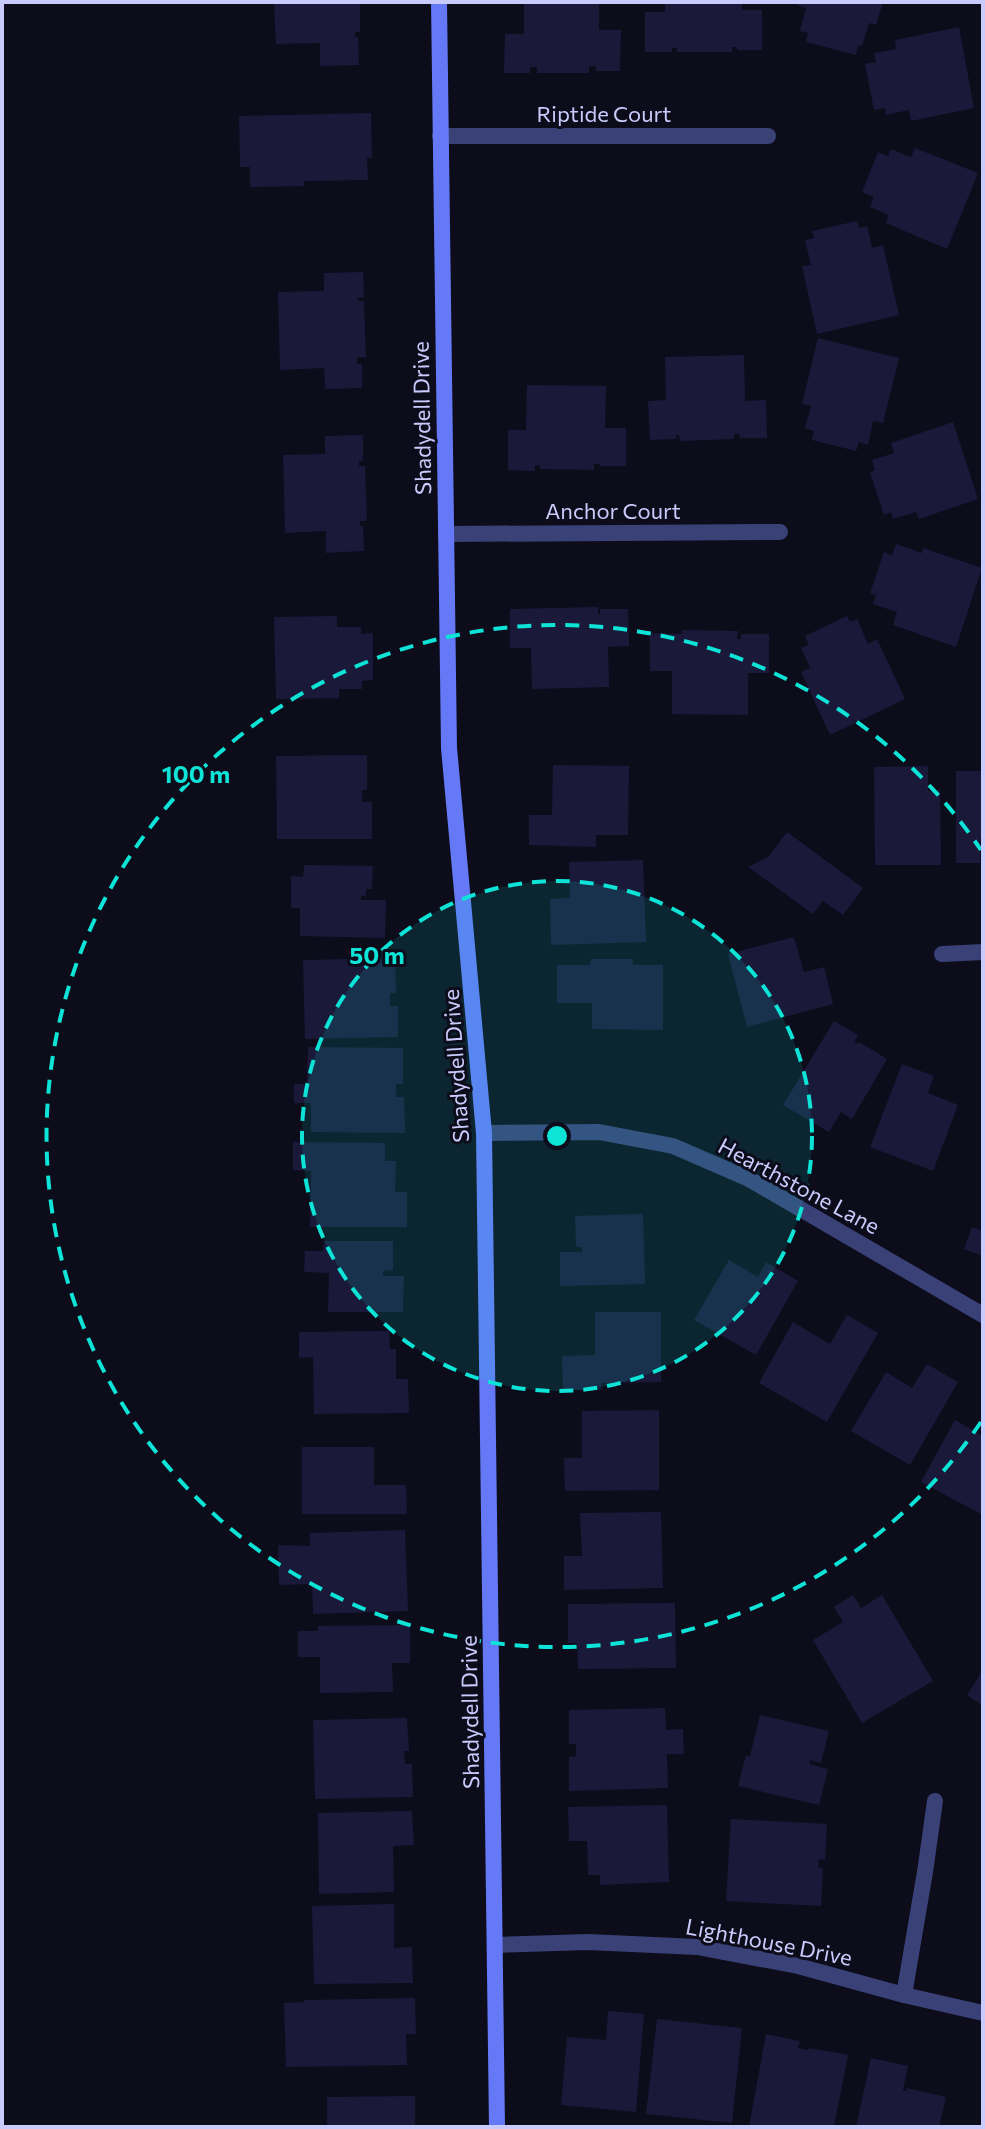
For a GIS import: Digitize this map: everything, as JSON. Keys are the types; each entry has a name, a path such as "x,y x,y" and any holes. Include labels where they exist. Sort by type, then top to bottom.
{"street":[{"name":"Shadydell Drive","path":"439,2 449,748 484,1133 497,2127"},
{"name":"Riptide Court","path":"440,136 768,136"},
{"name":"Anchor Court","path":"446,534 780,532"},
{"path":"942,954 983,952"},
{"name":"Hearthstone Lane","path":"484,1133 599,1132 673,1146 749,1179 983,1315"},
{"path":"904,1995 935,1801"},
{"name":"Lighthouse Drive","path":"495,1945 588,1942 697,1947 798,1966 983,2013"}],"building":[{"path":"274,2 360,2 360,32 355,32 359,65 320,66 320,43 276,44"},
{"path":"524,2 599,2 599,30 621,30 620,71 596,71 596,66 589,66 589,73 537,73 537,67 530,67 530,73 504,73 505,34 524,34"},
{"path":"665,2 742,2 742,10 762,10 762,50 737,50 737,47 732,47 732,52 677,52 677,48 672,48 672,52 645,52 645,12 665,12"},
{"path":"798,2 883,2 876,25 869,23 856,55 806,42 808,33 800,31 806,8 797,5"},
{"path":"959,27 974,108 911,121 909,110 886,115 885,108 874,110 865,64 876,62 874,53 896,49 895,40"},
{"path":"371,113 372,158 367,158 368,180 304,181 304,186 250,187 250,167 240,167 239,116"},
{"path":"915,148 978,173 947,249 886,223 889,215 870,207 874,197 862,192 878,152 888,156 891,149 911,157"},
{"path":"857,221 859,228 867,226 872,248 883,245 899,315 817,334 802,266 811,265 805,240 814,238 812,231"},
{"path":"363,272 364,297 358,298 358,301 364,301 366,357 357,358 357,364 362,364 362,388 325,389 324,368 280,370 278,292 324,291 324,273"},
{"path":"818,338 899,358 883,423 873,421 868,445 859,442 856,451 812,440 814,431 805,428 811,406 802,404"},
{"path":"744,355 745,401 766,400 767,438 740,438 739,434 734,434 734,439 680,441 679,435 676,435 676,439 650,440 648,401 666,400 665,357"},
{"path":"527,385 606,386 605,428 626,428 626,466 594,464 594,470 540,469 540,465 535,465 535,471 508,470 508,430 526,430"},
{"path":"953,422 978,499 919,519 916,512 893,519 891,512 884,515 870,472 875,470 872,460 894,453 891,443"},
{"path":"363,435 363,461 359,461 359,466 365,466 367,521 360,521 364,551 326,553 326,531 285,533 283,455 325,454 325,436"},
{"path":"896,544 922,553 923,548 982,568 956,647 893,625 897,612 873,604 876,595 870,593 884,552 892,555"},
{"path":"598,607 598,614 600,609 628,609 629,646 608,647 609,687 532,689 531,648 510,648 510,609"},
{"path":"337,616 337,627 361,627 361,634 373,633 373,680 362,681 362,689 339,689 339,698 276,699 274,617"},
{"path":"847,616 850,622 857,619 868,644 877,639 905,699 830,735 801,672 810,668 801,648 809,645 805,636"},
{"path":"682,630 738,631 737,639 741,639 741,634 769,634 769,673 748,673 748,715 672,714 672,671 650,671 650,633 682,634"},
{"path":"367,755 367,790 362,790 362,802 372,802 372,839 277,839 276,756"},
{"path":"553,765 629,766 628,835 596,835 596,847 529,845 529,815 552,815"},
{"path":"928,766 928,791 940,790 941,865 875,865 874,767"},
{"path":"956,771 983,771 980,863 956,863"},
{"path":"787,832 863,888 843,915 823,901 813,914 748,867 768,857"},
{"path":"643,860 646,942 551,945 550,899 570,898 569,862"},
{"path":"304,865 373,866 372,889 366,889 366,896 361,896 361,900 386,900 385,938 300,936 300,908 291,908 291,876 303,877"},
{"path":"794,937 804,972 824,967 833,1004 747,1027 728,954"},
{"path":"395,958 396,993 390,993 390,1006 398,1006 398,1037 305,1039 303,960"},
{"path":"591,959 633,959 633,965 663,965 663,1030 592,1029 592,1003 557,1003 557,965 590,965"},
{"path":"834,1021 858,1035 854,1042 887,1059 852,1119 841,1112 829,1132 783,1105"},
{"path":"308,1047 403,1048 403,1084 396,1084 396,1097 404,1097 405,1133 311,1132 311,1103 294,1103 294,1084 307,1084"},
{"path":"902,1064 934,1076 928,1093 958,1105 933,1171 870,1147"},
{"path":"293,1142 385,1143 385,1161 396,1161 395,1192 407,1192 407,1227 310,1227 311,1171 293,1170"},
{"path":"643,1214 645,1284 560,1286 560,1252 582,1252 582,1247 576,1247 575,1216"},
{"path":"972,1227 983,1231 983,1256 964,1249"},
{"path":"324,1241 393,1241 393,1270 383,1271 383,1276 404,1276 403,1312 328,1312 329,1273 304,1272 305,1251 323,1251"},
{"path":"729,1260 758,1277 766,1262 798,1281 756,1355 694,1320"},
{"path":"595,1312 661,1312 661,1382 601,1383 602,1390 563,1390 562,1356 595,1355"},
{"path":"847,1315 878,1333 827,1422 759,1383 793,1322 830,1344"},
{"path":"389,1331 390,1349 396,1349 396,1379 408,1379 409,1413 314,1414 313,1357 299,1358 299,1332"},
{"path":"927,1364 958,1382 910,1465 851,1431 886,1372 912,1388"},
{"path":"659,1410 659,1490 565,1491 564,1458 582,1458 582,1411"},
{"path":"955,1420 983,1436 983,1515 921,1482"},
{"path":"302,1447 374,1447 374,1485 406,1485 407,1514 302,1514"},
{"path":"661,1512 663,1588 564,1590 564,1556 582,1556 580,1513"},
{"path":"405,1530 408,1611 313,1614 312,1584 279,1585 278,1545 310,1546 310,1533"},
{"path":"853,1595 861,1608 882,1595 933,1681 862,1723 813,1640 843,1622 834,1607"},
{"path":"675,1603 676,1668 578,1669 577,1643 568,1643 568,1604"},
{"path":"410,1625 410,1663 392,1663 393,1692 320,1693 320,1657 298,1657 298,1631 318,1631 318,1626"},
{"path":"983,1670 983,1706 967,1695"},
{"path":"665,1708 666,1730 683,1729 684,1754 667,1754 668,1788 569,1791 569,1757 576,1756 576,1744 569,1744 569,1710"},
{"path":"760,1715 829,1731 821,1763 810,1760 809,1764 828,1769 819,1805 738,1786 746,1755 750,1756"},
{"path":"407,1718 409,1751 404,1751 405,1764 412,1764 413,1797 315,1799 313,1720"},
{"path":"667,1805 669,1882 600,1885 600,1875 588,1875 587,1841 569,1841 568,1807"},
{"path":"412,1811 414,1845 393,1846 394,1892 319,1894 318,1813"},
{"path":"731,1819 827,1824 825,1860 819,1859 818,1867 823,1868 821,1906 726,1901"},
{"path":"394,1904 394,1948 412,1947 413,1983 314,1984 312,1906"},
{"path":"415,1998 416,2034 406,2034 407,2065 286,2067 284,2003"},
{"path":"608,2011 644,2014 636,2112 561,2105 567,2037 606,2040"},
{"path":"657,2019 742,2028 732,2123 646,2114"},
{"path":"766,2034 800,2041 798,2048 848,2055 834,2127 749,2127"},
{"path":"871,2058 908,2066 903,2090 907,2091 907,2088 946,2097 939,2127 856,2127"},
{"path":"415,2096 415,2127 327,2127 327,2097"}]}
